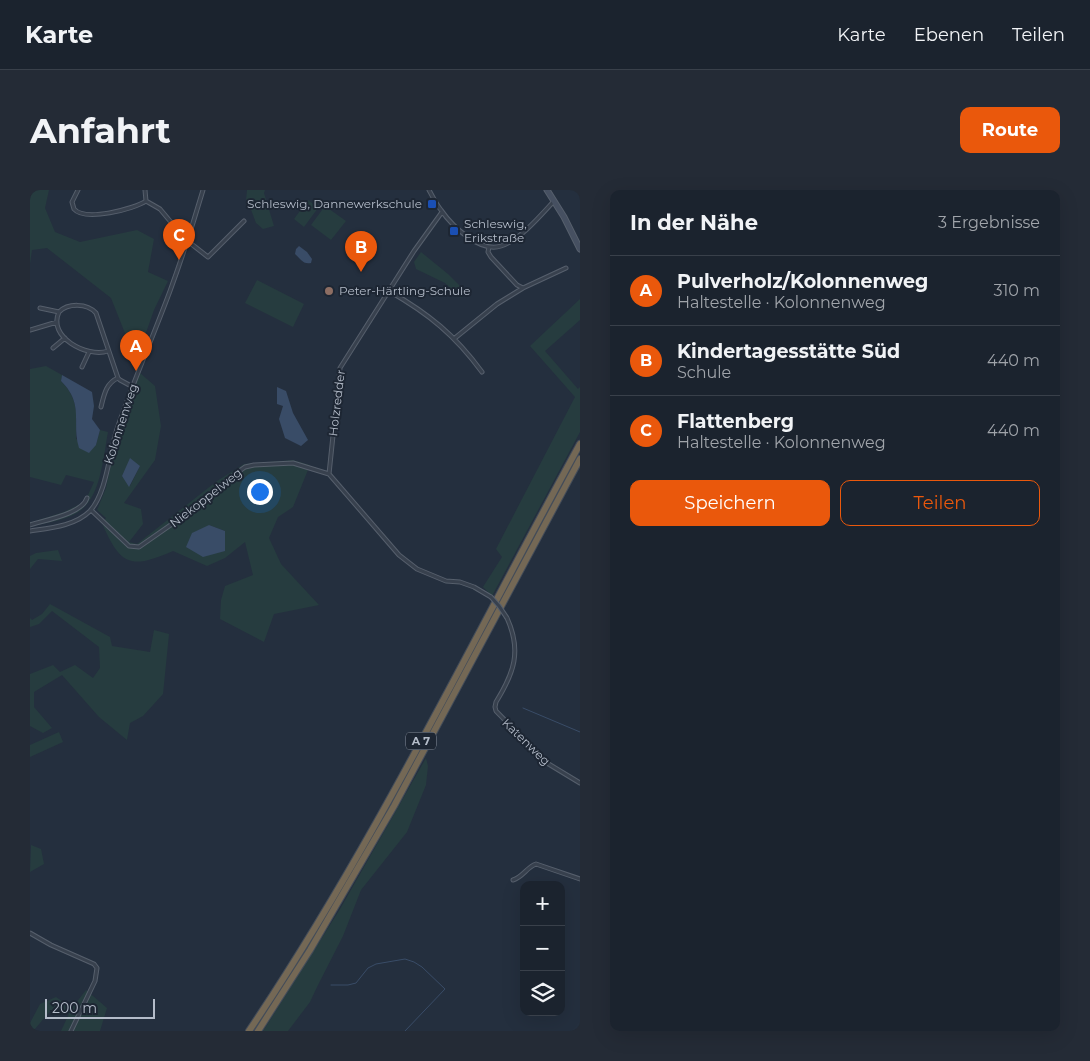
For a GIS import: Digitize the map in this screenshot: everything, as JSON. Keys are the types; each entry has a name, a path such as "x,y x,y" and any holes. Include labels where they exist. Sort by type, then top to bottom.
{"highway":[{"name":"A 7","path":"250,1031 309,938 376,824 580,444"},
{"name":"A 7","path":"258,1031 310,950 394,806 580,459"}],"street":[{"path":"78,190 72,202 74,209 80,213 112,213 146,201 160,208 188,241 208,257 244,221"},
{"path":"145,190 146,201"},
{"name":"Kolonnenweg","path":"91,510 102,487 113,441 188,241 203,190"},
{"path":"429,190 442,212 469,237 489,247 502,246 511,241 555,201"},
{"path":"547,190 555,201 580,249"},
{"name":"Holzredder","path":"329,474 340,368 414,251 442,212"},
{"path":"489,247 488,252 491,257 522,288"},
{"path":"455,338 497,304 522,288 566,268"},
{"path":"389,292 425,314 455,338 482,372"},
{"path":"108,351 97,354 90,352 78,348 65,338 57,322 59,312 65,307 84,306 96,313 118,378 133,386"},
{"path":"40,308 59,312"},
{"path":"30,330 57,322"},
{"path":"53,348 65,338"},
{"path":"82,367 90,352"},
{"path":"101,407 106,389 111,382 118,378"},
{"name":"Niekoppelweg","path":"91,510 129,546 139,547 194,508 230,477 245,467 293,463 329,474"},
{"name":"Katenweg","path":"329,474 399,555 417,569 446,581 460,582 474,587 491,597 499,606 512,630 515,659 513,669 496,702 496,711 555,770 580,783"},
{"path":"30,526 74,510 84,504 86,498"},
{"path":"30,532 70,523 91,510"},
{"path":"513,880 536,864 580,880"},
{"path":"30,933 51,945 94,964 97,968 95,981 72,1031"}],"green space":[{"path":"30,190 49,190 45,208 55,232 80,242 137,230 154,239 148,272 168,281 154,310 136,361 111,298 47,248 32,250 30,264"},
{"path":"247,190 265,190 264,193 274,226 263,229 256,223 246,200"},
{"path":"308,200 318,208 304,227 294,219"},
{"path":"325,206 346,221 331,240 311,225"},
{"path":"421,252 466,292 461,298 445,283 416,269 414,262"},
{"path":"257,280 304,304 293,327 245,303"},
{"path":"580,299 580,320 545,351 578,389 580,387 580,432 492,596 483,587 502,557 496,549 575,397 530,346"},
{"path":"46,366 62,375 61,381 74,401 76,408 76,439 96,445 100,430 108,432 96,489 84,508 64,518 30,527 30,522 64,512 78,505 80,507 87,500 94,482 66,475 61,485 30,477 30,369"},
{"path":"140,373 155,386 161,426 155,460 124,503 141,509 143,524 129,542 137,544 217,481 244,464 293,460 310,465 293,507 278,517 269,538 281,564 319,605 274,614 264,642 220,619 221,600 225,586 253,575 245,542 225,558 207,566 173,551 146,561 136,562 128,560 121,555 108,537 102,523 106,518 97,510 106,488 117,435","holes":["140,466 130,486 122,476 127,468","209,525 225,531 186,547"]},
{"path":"58,550 62,561 38,559 30,569 30,556 36,553"},
{"path":"50,604 110,637 112,646 150,652 154,630 169,634 163,694 143,716 130,723 127,740 99,717 62,675 34,692 34,707 52,728 43,733 30,726 30,674 53,665 60,672 75,665 93,678 100,668 99,647 52,611 39,624 30,627 30,618 32,620 42,614"},
{"path":"59,732 63,742 30,757 30,745"},
{"path":"426,758 428,766 426,785 407,832 361,890 343,936 310,1002 288,1031 263,1031 340,909"},
{"path":"31,845 41,849 44,864 30,872"},
{"path":"86,990 107,1008 100,1031 61,1031 69,1014 58,1006 33,1031 30,1031 30,1023 40,1004 56,997 72,1008"}],"water":[{"path":"299,246 312,259 311,263 304,262 295,254"},
{"path":"62,375 92,392 94,406 92,419 100,430 96,445 89,453 79,448 75,406 73,398 61,381"},
{"path":"277,387 286,391 293,413 308,440 301,446 285,438 279,419 283,406 277,404"},
{"path":"130,458 140,466 129,487 122,476"},
{"path":"209,525 225,531 225,551 203,557 186,547 192,533"}],"waterway":[{"path":"523,708 580,732"},
{"path":"331,985 356,983 368,968 376,964 405,959 414,962 445,989 405,1031"}],"place":[{"name":"Schleswig, Dannewerkschule","path":"432,204"},
{"name":"Schleswig, Erikstraße","path":"454,231"},
{"name":"Flattenberg","path":"179,260"},
{"name":"Kindertagesstätte Süd","path":"361,272"},
{"name":"Peter-Härtling-Schule","path":"329,291"},
{"name":"Pulverholz/Kolonnenweg","path":"136,371"}]}
